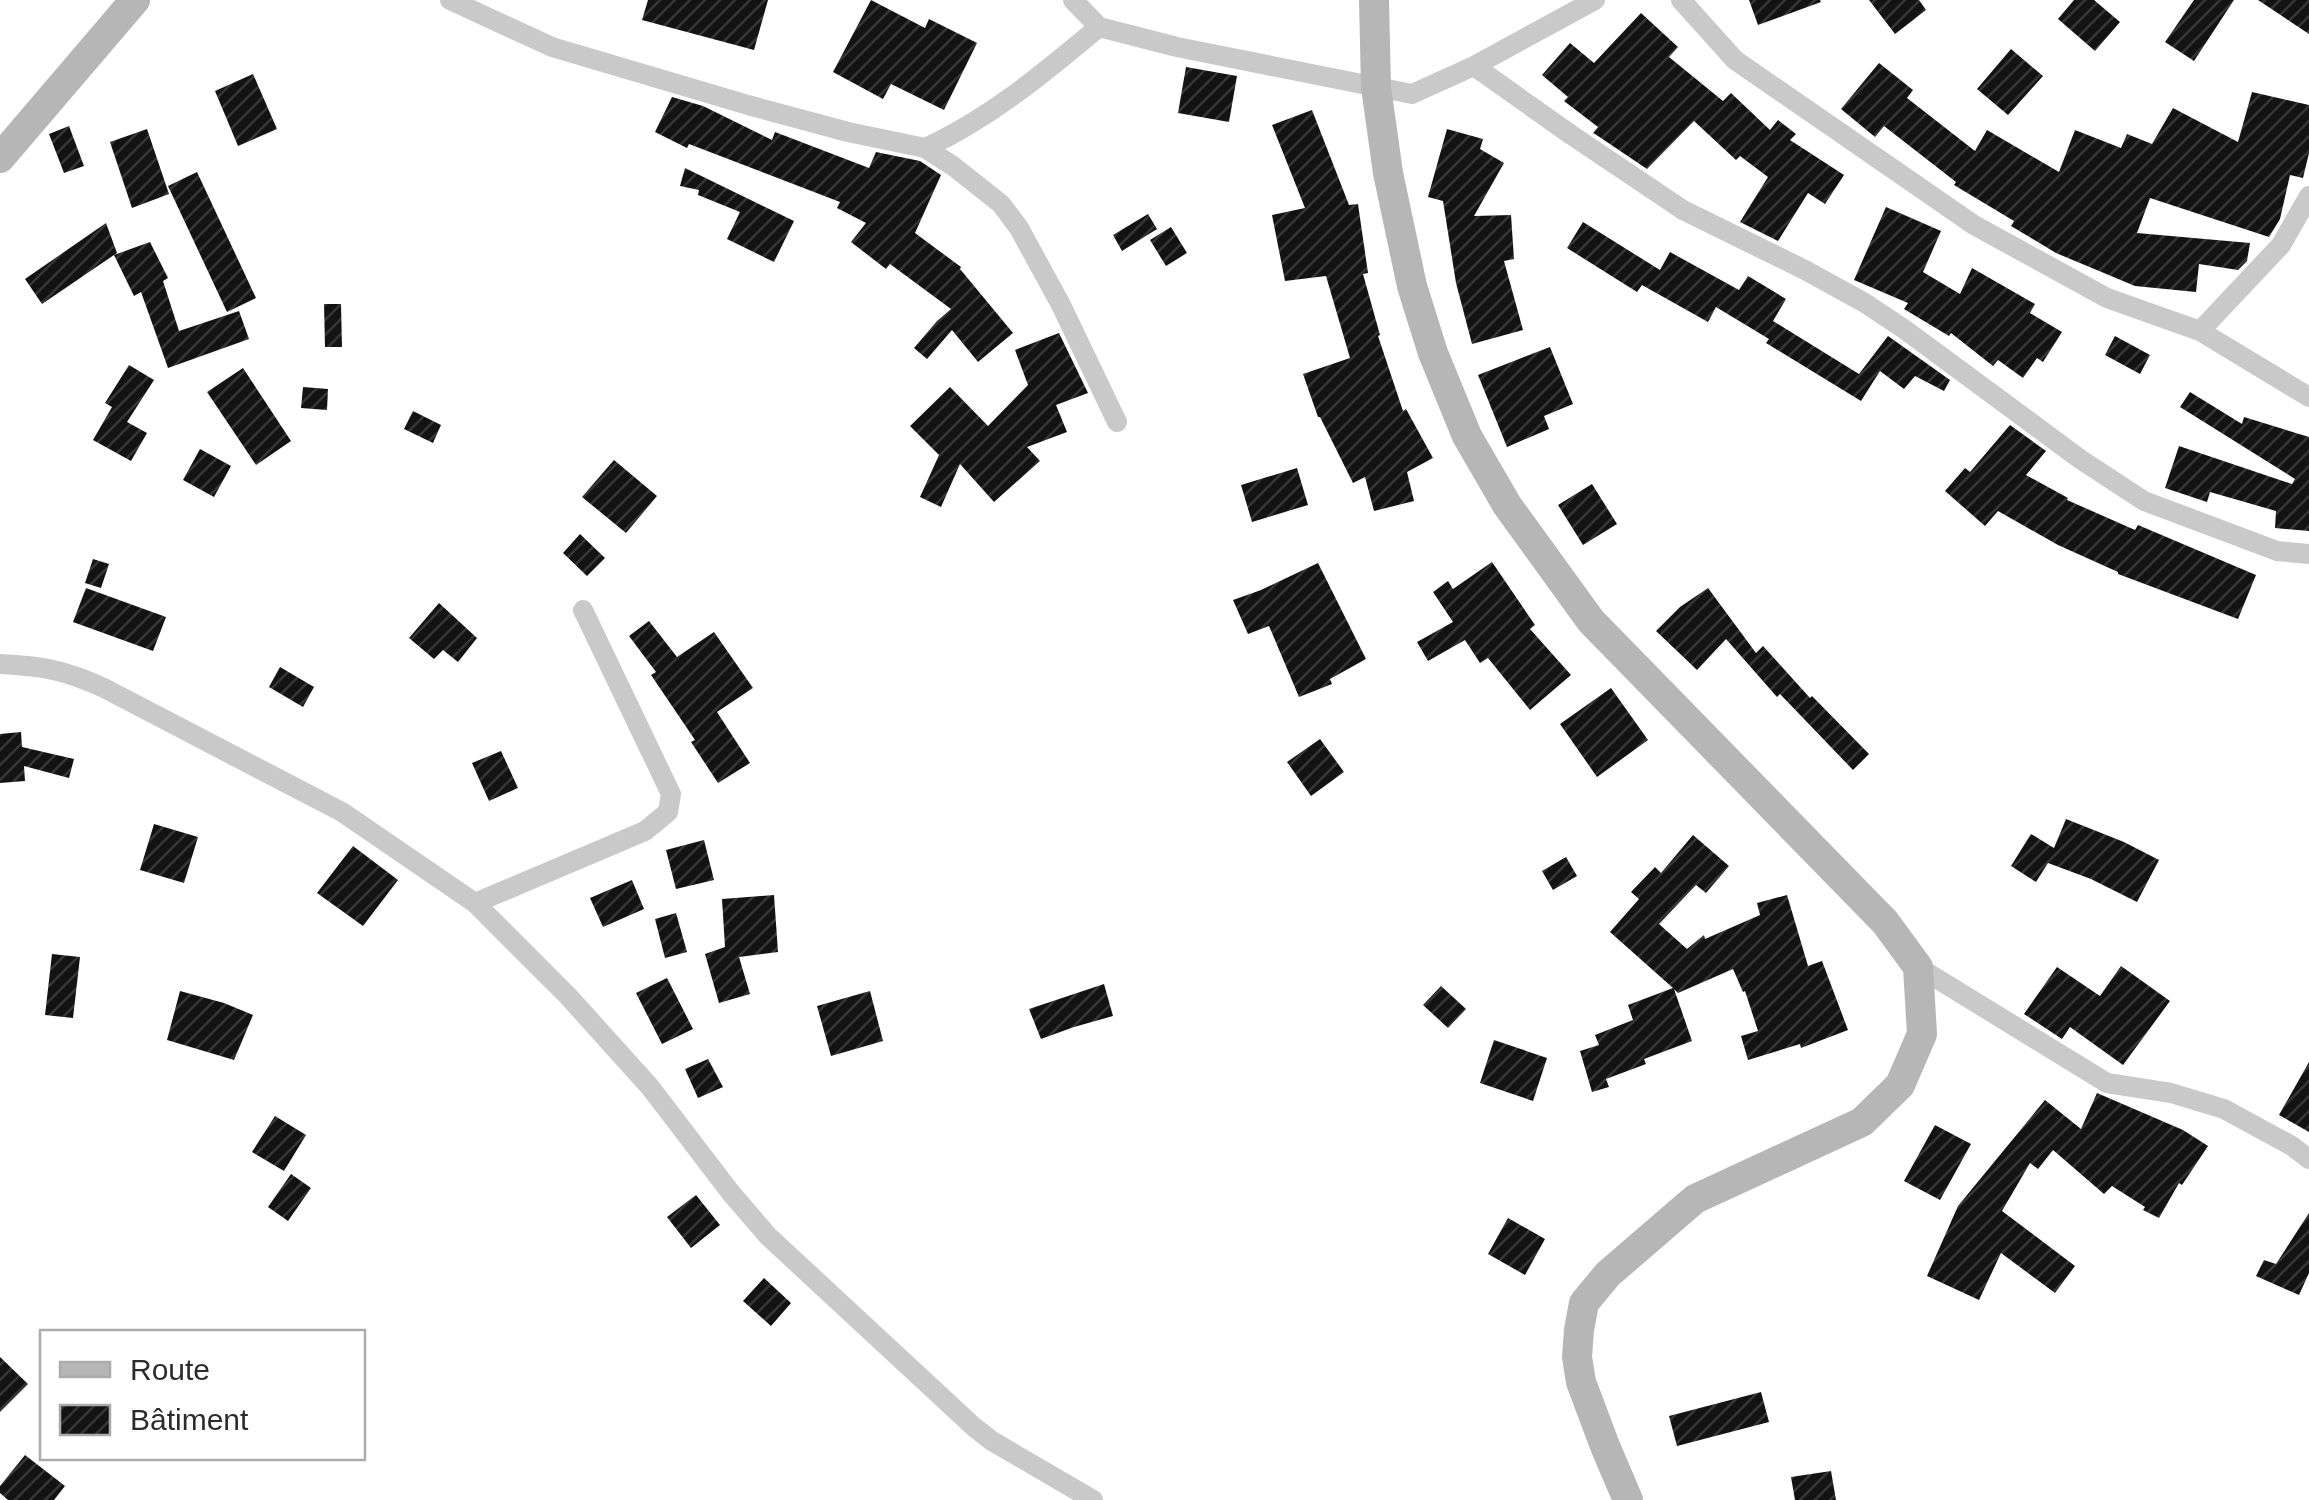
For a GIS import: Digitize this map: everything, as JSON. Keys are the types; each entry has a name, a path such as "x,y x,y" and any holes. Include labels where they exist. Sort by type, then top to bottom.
{"main road":[{"path":"0,158 135,0"},
{"path":"1374,0 1376,86 1388,173 1412,286 1433,353 1467,436 1507,505 1591,621 1885,922 1918,967 1922,1034 1900,1084 1862,1122 1695,1199 1608,1274 1584,1304 1578,1344 1581,1382 1628,1500"}],"street":[{"path":"450,0 552,47 748,105 925,148 1001,204 1019,228 1117,422"},
{"path":"1073,0 1099,28 1412,94 1474,66 1595,0"},
{"path":"1681,0 1735,60 1974,225 2107,298 2200,331 2309,397"},
{"path":"925,148 982,118 1099,28"},
{"path":"1474,66 1683,210 1866,303 2144,501 2278,551 2309,554"},
{"path":"2200,331 2281,246 2309,196"},
{"path":"476,903 645,831 668,812 672,794 583,610"},
{"path":"0,664 40,666 73,674 104,688 342,812 476,903 568,996 650,1088 768,1236 992,1442 1092,1500"},
{"path":"1918,967 2107,1083 2172,1093 2224,1108 2309,1159"}],"building":[{"path":"648,0 768,0 754,50 642,20"},
{"path":"871,0 925,28 929,19 977,43 944,110 891,84 883,99 833,72"},
{"path":"1749,0 1820,0 1821,2 1758,25"},
{"path":"1869,0 1919,0 1926,10 1895,34"},
{"path":"2074,0 2094,0 2120,22 2095,51 2058,19"},
{"path":"2194,0 2234,0 2194,61 2165,42"},
{"path":"2258,0 2309,0 2309,34"},
{"path":"1641,13 1678,47 1669,57 1723,101 1731,93 1770,130 1778,120 1796,134 1790,140 1844,175 1825,204 1808,193 1778,241 1740,222 1768,177 1740,156 1736,160 1694,121 1647,169 1593,133 1598,127 1564,101 1568,97 1542,75 1570,43 1594,63"},
{"path":"2011,49 2043,76 2008,115 1977,89"},
{"path":"1879,63 1913,90 1907,98 1975,151 1987,130 2059,172 2075,130 2121,148 2127,134 2152,144 2173,108 2238,142 2252,92 2309,105 2309,153 2303,178 2290,175 2280,219 2269,237 2150,198 2137,233 2250,243 2247,261 2238,270 2199,264 2196,292 2135,286 2056,253 2011,226 2014,221 1954,185 1956,182 1884,126 1875,137 1841,109"},
{"path":"1186,67 1237,76 1229,122 1178,113"},
{"path":"253,74 277,129 238,146 215,91"},
{"path":"672,97 703,106 772,140 775,132 869,168 876,152 920,161 941,175 915,233 961,267 1013,333 978,362 952,330 927,359 914,348 951,309 890,264 886,269 851,242 866,223 837,208 840,202 689,144 687,148 655,132"},
{"path":"1312,110 1349,205 1358,204 1368,273 1363,274 1403,411 1406,409 1433,458 1407,472 1414,501 1374,511 1365,477 1353,483 1318,417 1303,374 1350,358 1326,276 1285,281 1272,215 1305,208 1272,125"},
{"path":"69,126 84,166 64,173 49,134"},
{"path":"147,129 169,194 132,208 110,142"},
{"path":"1447,129 1483,139 1480,149 1504,163 1474,216 1511,215 1514,259 1504,261 1523,330 1472,344 1456,283 1443,201 1428,197"},
{"path":"685,168 794,221 774,262 727,239 740,212 698,195 699,190 680,186"},
{"path":"197,172 256,298 227,312 168,186"},
{"path":"1886,207 1941,231 1923,272 1960,294 1972,268 2035,304 2030,313 2062,332 2043,362 2037,358 2023,378 1998,360 1993,366 1951,333 1949,336 1904,309 1908,303 1854,280"},
{"path":"1148,214 1157,229 1122,251 1113,235"},
{"path":"1583,222 1660,270 1670,252 1739,290 1748,276 1786,299 1773,321 1859,374 1888,336 1950,380 1944,391 1915,376 1904,389 1880,371 1861,401 1766,343 1769,339 1716,307 1708,322 1642,285 1637,292 1567,248"},
{"path":"106,223 117,253 42,304 25,279"},
{"path":"1171,227 1187,253 1166,266 1150,240"},
{"path":"150,242 168,278 163,281 179,331 239,311 249,339 168,368 141,292 134,296 114,255"},
{"path":"324,304 341,304 342,347 325,347"},
{"path":"1059,333 1088,393 1056,405 1067,432 1027,447 1040,461 994,502 960,464 941,507 920,497 939,455 910,426 950,387 988,426 1028,385 1015,350"},
{"path":"2115,336 2150,355 2140,374 2105,355"},
{"path":"1550,347 1573,404 1544,416 1549,429 1507,447 1478,375"},
{"path":"129,365 154,380 127,422 147,433 131,461 93,440 112,407 105,403"},
{"path":"243,368 291,441 256,465 207,392"},
{"path":"303,387 328,389 327,410 301,408"},
{"path":"2190,392 2242,424 2244,417 2309,437 2309,531 2275,528 2276,511 2210,492 2207,502 2165,488 2179,446 2292,484 2295,479 2180,407"},
{"path":"413,411 441,425 433,443 404,429"},
{"path":"2010,425 2046,451 2026,475 2067,500 2256,575 2238,619 2118,574 1998,511 1985,526 1945,491 1965,468 1970,472"},
{"path":"200,449 231,466 214,497 183,480"},
{"path":"614,460 657,496 626,533 582,497"},
{"path":"1297,468 1308,505 1252,522 1241,485"},
{"path":"1592,484 1617,524 1583,545 1558,505"},
{"path":"580,534 605,558 587,576 563,553"},
{"path":"93,559 109,564 101,588 85,583"},
{"path":"1492,562 1535,625 1530,629 1571,675 1530,710 1488,658 1480,663 1465,640 1428,661 1417,642 1453,622 1433,592 1448,581 1453,589"},
{"path":"1318,563 1366,659 1330,679 1332,684 1299,697 1269,626 1248,634 1233,600"},
{"path":"86,588 166,617 153,651 73,622"},
{"path":"1708,588 1756,653 1763,646 1869,754 1853,770 1780,694 1777,697 1726,639 1697,670 1656,631 1680,607"},
{"path":"439,603 477,638 458,662 443,650 434,659 409,638"},
{"path":"649,621 677,657 714,632 753,688 717,712 750,763 718,783 691,742 695,740 651,675 656,672 629,636"},
{"path":"280,667 314,687 303,707 269,687"},
{"path":"1611,688 1648,740 1597,777 1560,724"},
{"path":"21,732 22,747 74,759 69,778 24,766 25,781 0,783 0,734"},
{"path":"1320,739 1344,772 1311,796 1287,762"},
{"path":"501,751 518,788 489,801 472,763"},
{"path":"2066,819 2159,860 2137,902 2048,863 2036,882 2011,866 2031,834 2054,848"},
{"path":"154,824 198,837 184,883 140,870"},
{"path":"1693,835 1729,866 1706,893 1696,885 1659,924 1687,949 1704,935 1705,939 1760,915 1757,903 1787,895 1808,966 1822,961 1848,1030 1801,1048 1800,1044 1748,1060 1741,1036 1758,1031 1733,969 1678,993 1674,989 1692,1041 1644,1059 1646,1064 1606,1079 1609,1087 1592,1092 1580,1051 1599,1045 1595,1035 1633,1020 1628,1005 1673,988 1610,932 1639,899 1631,892 1655,867 1661,873"},
{"path":"704,840 714,880 676,889 666,850"},
{"path":"353,846 398,880 363,926 317,893"},
{"path":"1566,857 1577,876 1553,890 1542,871"},
{"path":"632,880 644,909 603,927 590,898"},
{"path":"774,895 778,952 739,957 750,994 719,1003 705,954 725,947 722,899"},
{"path":"676,913 687,952 665,958 655,919"},
{"path":"52,954 80,957 73,1018 45,1015"},
{"path":"2121,966 2170,1001 2123,1065 2070,1027 2062,1039 2024,1014 2057,967 2100,996"},
{"path":"667,978 693,1029 662,1044 636,993"},
{"path":"1104,984 1113,1016 1041,1039 1029,1009"},
{"path":"1441,986 1466,1009 1448,1028 1423,1005"},
{"path":"180,991 253,1015 234,1060 167,1040"},
{"path":"870,991 883,1041 831,1056 817,1006"},
{"path":"1494,1040 1547,1058 1533,1101 1480,1083"},
{"path":"708,1059 723,1087 698,1098 685,1069"},
{"path":"2309,1062 2309,1132 2279,1115"},
{"path":"2097,1093 2183,1130 2208,1146 2182,1185 2179,1183 2159,1218 2112,1186 2104,1194 2053,1150 2038,1169 2030,1163 2002,1211 2075,1266 2055,1293 2001,1253 1979,1300 1927,1276 1958,1206 2045,1100 2081,1129"},
{"path":"275,1116 306,1135 284,1171 252,1152"},
{"path":"1935,1125 1971,1144 1940,1200 1904,1181"},
{"path":"291,1174 311,1188 288,1221 268,1207"},
{"path":"696,1195 720,1225 691,1248 667,1217"},
{"path":"2309,1213 2309,1273 2299,1295 2256,1276 2264,1260 2276,1264"},
{"path":"1508,1218 1545,1239 1525,1275 1488,1254"},
{"path":"764,1278 791,1303 771,1326 743,1301"},
{"path":"0,1357 28,1384 0,1412"},
{"path":"1761,1392 1769,1422 1677,1446 1669,1416"},
{"path":"25,1455 65,1486 54,1500 8,1500 0,1493 0,1486"},
{"path":"1831,1471 1836,1500 1795,1500 1791,1477"}]}
